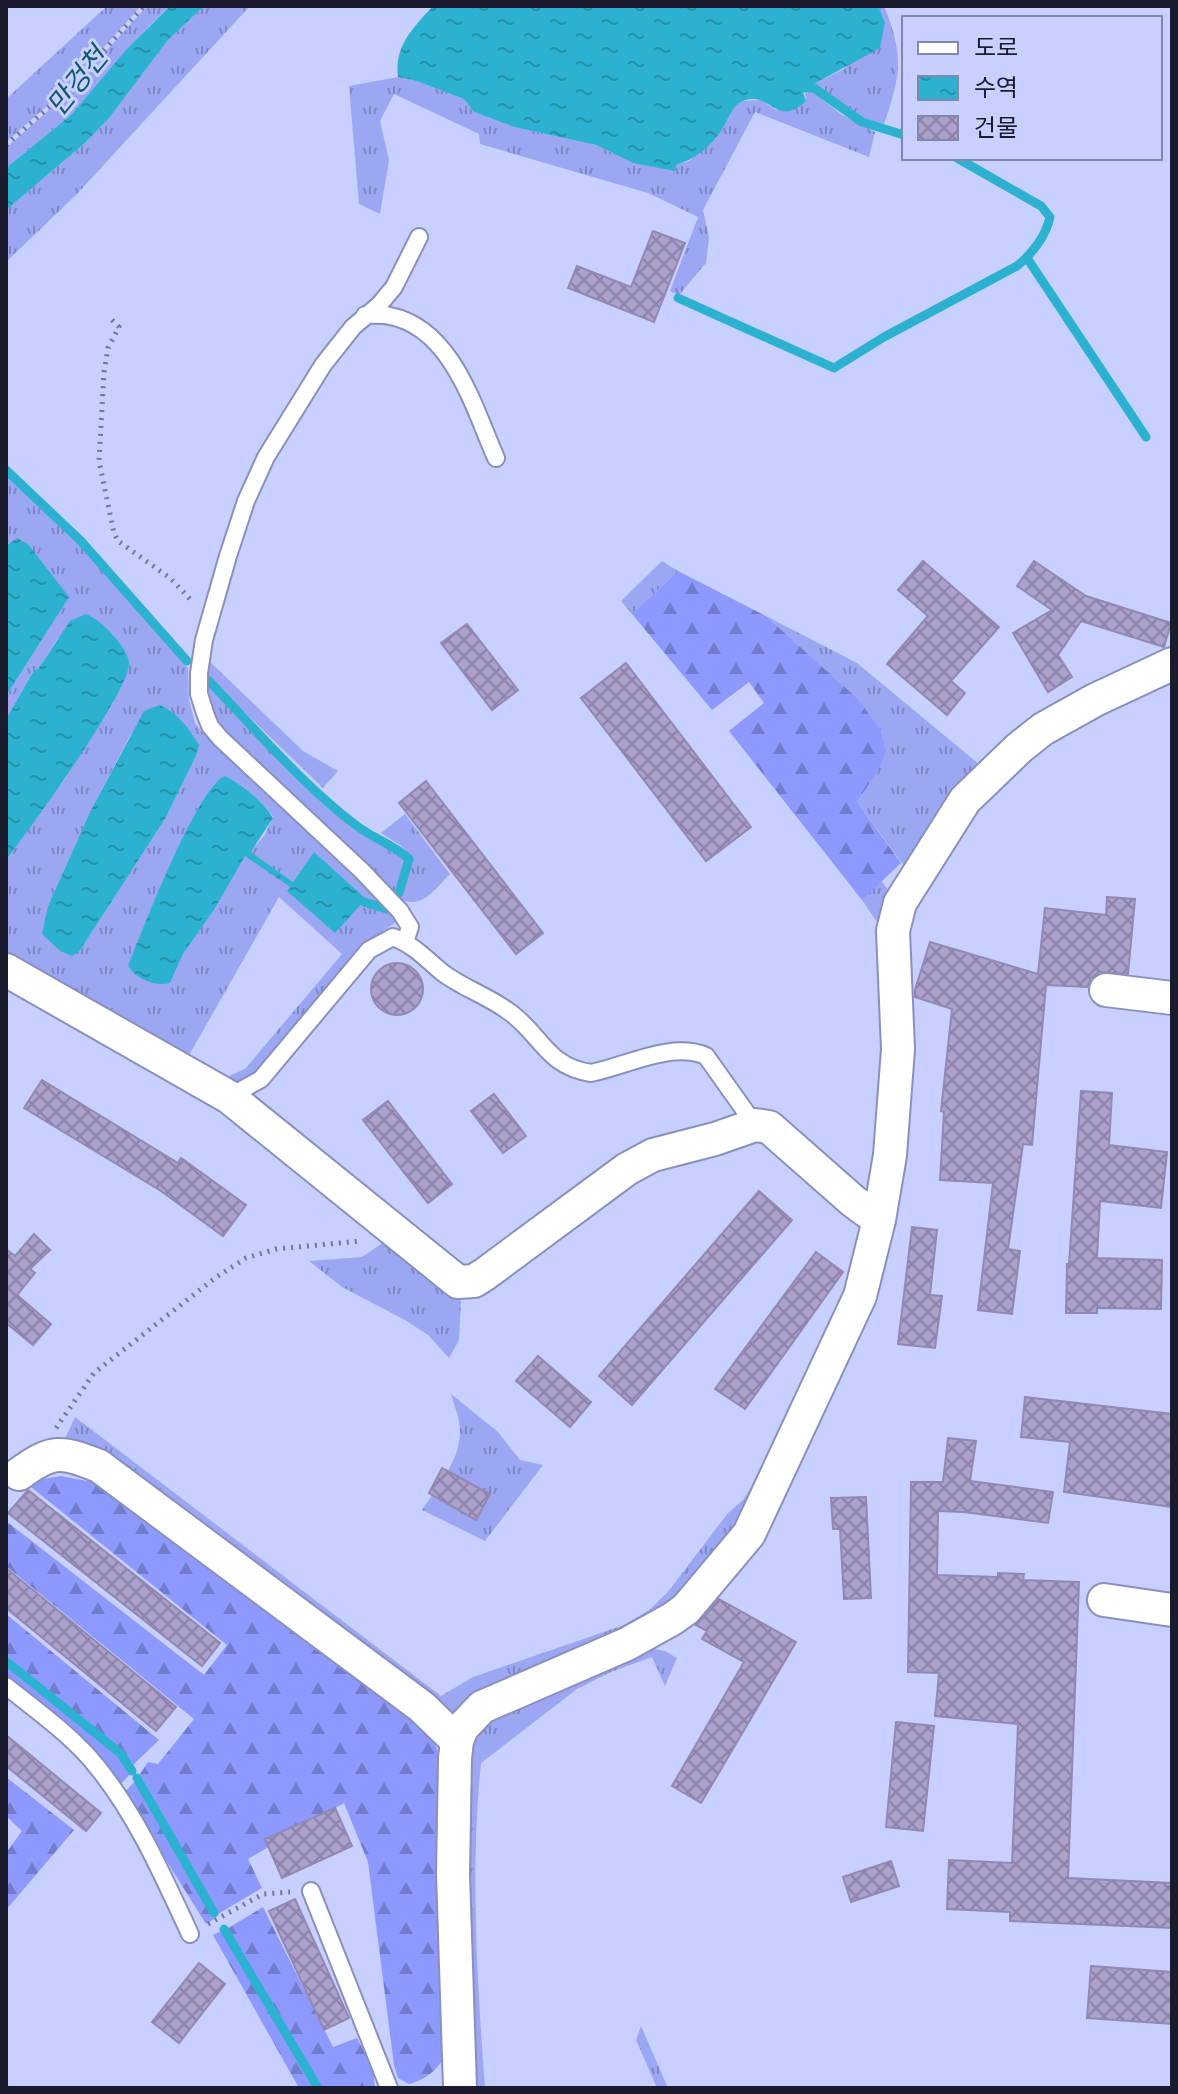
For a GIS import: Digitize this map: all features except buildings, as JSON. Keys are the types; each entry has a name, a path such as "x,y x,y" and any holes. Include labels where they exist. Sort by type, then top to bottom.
{"street":[{"path":"460,2088 453,1874 457,1741 462,1728 482,1707 627,1644 672,1619 686,1609 728,1562 756,1522 860,1296 879,1220 890,1155 898,1049 893,931 900,903 965,800 1019,748 1043,729 1095,700 1172,664"},
{"path":"6,970 229,1097 458,1282 474,1281 627,1169 653,1155 755,1125 769,1127 879,1220"},
{"path":"1106,990 1172,998"},
{"path":"12,1482 35,1461 53,1454 72,1455 99,1466 422,1707 457,1741"},
{"path":"1104,1600 1172,1610"}],"lane":[{"path":"405,942 410,927 400,911 362,871 239,758 210,726 199,694 199,673 210,621 246,501 266,457 323,365 365,315 379,305 394,287 419,237"},
{"path":"365,315 390,315 428,334 447,355 467,391 496,458"},
{"path":"229,1097 261,1079 369,950 393,937 405,942 445,974 511,1012 548,1053 577,1071 591,1073 617,1068 673,1051 697,1052 706,1056 755,1125"},
{"path":"6,1686 97,1766 141,1828 190,1934"},
{"path":"311,1891 389,2088"}],"path":[{"path":"6,145 67,91 144,6"},
{"path":"112,320 119,327 108,348 104,372 99,461 114,533 118,541 170,578 210,621"},
{"path":"53,1454 50,1436 94,1373 215,1278 246,1258 276,1249 360,1241 397,1233"},
{"path":"190,1934 263,1894 311,1891"}],"green space":[{"path":"107,6 141,6 65,90 6,142 6,99"},
{"path":"147,6 170,6 72,114 6,168 6,148 68,93"},
{"path":"204,6 250,6 76,195 6,262 6,210 85,143 109,118 168,40"},
{"path":"878,6 884,6 890,23 898,65 884,124 866,120 814,84 844,69 885,22"},
{"path":"398,77 464,99 474,112 514,127 596,145 633,163 676,165 689,161 714,139 741,101 761,100 776,110 806,101 805,93 813,92 842,115 875,132 869,157 755,112 703,210 709,238 706,263 679,295 670,291 698,217 648,193 480,144 479,134 394,94 380,121 389,160 380,214 359,204 349,86"},
{"path":"6,474 79,543 188,668 189,700 195,723 202,732 397,918 395,923 365,943 258,1073 239,1084 231,1084 6,961 6,860 66,777 114,702 58,638 38,669 33,671 6,719 6,696 68,597 9,543 6,546","holes":["169,709 194,738 196,756 165,819 79,952 48,906 90,812 131,734","225,776 252,794 269,811 273,817 264,836 250,852 293,882 314,852 288,892 290,887 245,855 214,910 183,954 170,982 128,966 171,862 200,805 214,785","279,897 342,954 245,1069 229,1076 188,1057"]},
{"path":"662,561 678,571 632,614 621,601"},
{"path":"678,571 766,616 857,698 880,729 886,751 878,771 857,802 901,863 862,900 729,731 764,703 749,682 712,710 632,614"},
{"path":"766,616 857,663 980,765 907,870 857,802 878,771 857,698"},
{"path":"209,661 303,751 338,771 323,788 206,675"},
{"path":"207,683 357,830 396,850 406,859 394,894 226,733 212,710"},
{"path":"405,814 450,874 427,897 414,902 398,898 413,858 381,833"},
{"path":"881,880 893,897 877,922 862,900"},
{"path":"387,1240 461,1301 459,1340 449,1358 428,1335 342,1287 309,1261 362,1257"},
{"path":"451,1394 498,1432 520,1460 543,1465 485,1541 422,1510 447,1473 459,1442 459,1422"},
{"path":"75,1417 441,1696 473,1677 624,1625 649,1610 667,1593 728,1513 743,1500 760,1474 740,1531 660,1616 466,1701 457,1707 452,1717 63,1443"},
{"path":"61,1476 98,1483 412,1713 430,1733 445,1767 446,2056 426,2077 409,2084 398,2078 394,2065 368,1862 344,1803 248,1859 262,1888 218,1914 140,1774 148,1762 158,1764 194,1719 6,1566 6,1521 204,1675 227,1645 31,1487 43,1479"},
{"path":"6,1614 159,1740 133,1765 121,1750 6,1655"},
{"path":"646,1647 665,1651 677,1658 665,1686 652,1657 611,1672 577,1689 481,1763 475,1885 485,2088 470,2088 467,1780 472,1746 486,1723"},
{"path":"6,1663 118,1757 130,1774 120,1785 100,1758 6,1678"},
{"path":"6,1777 74,1830 6,1910 6,1853 22,1831 6,1816"},
{"path":"136,1780 214,1919 206,1924 124,1793"},
{"path":"263,1907 333,2047 357,2038 373,2069 375,2088 321,2088 227,1929"},
{"path":"221,1931 313,2088 299,2088 213,1935"},
{"path":"641,2026 668,2088 657,2088 636,2040"}],"water":[{"path":"170,6 204,6 168,40 109,118 85,143 6,210 6,168 72,114 126,50"},
{"path":"433,6 878,6 885,22 880,48 814,84 800,84 806,101 796,109 780,110 753,99 739,103 712,142 696,156 676,165 675,171 633,163 596,145 514,127 474,112 464,99 398,77 402,47"},
{"path":"17,538 28,544 69,597 6,696 6,546"},
{"path":"86,614 105,627 124,649 129,663 125,679 97,730 6,860 6,719 34,670 38,669 70,621"},
{"path":"160,705 192,733 199,745 196,756 165,819 79,952 72,956 60,951 42,934 48,906 90,812 144,711"},
{"path":"225,776 252,794 273,818 251,852 293,882 314,852 366,899 335,933 287,891 290,887 245,856 214,910 183,954 170,983 147,981 128,966 186,831 214,785"}],"waterway":[{"path":"802,88 814,88 862,122 902,134"},
{"path":"678,298 834,368 884,337 1017,266 1042,238 1050,217 1041,206 960,160"},
{"path":"1027,258 1146,437"},
{"path":"6,470 81,541 187,661"},
{"path":"209,681 318,794 357,826 409,859 399,893"},
{"path":"364,902 387,909"},
{"path":"6,1661 120,1753 132,1771"},
{"path":"137,1778 214,1913"},
{"path":"224,1929 318,2088"}],"water label":[{"name":"만겅천","path":"78,82"}]}
